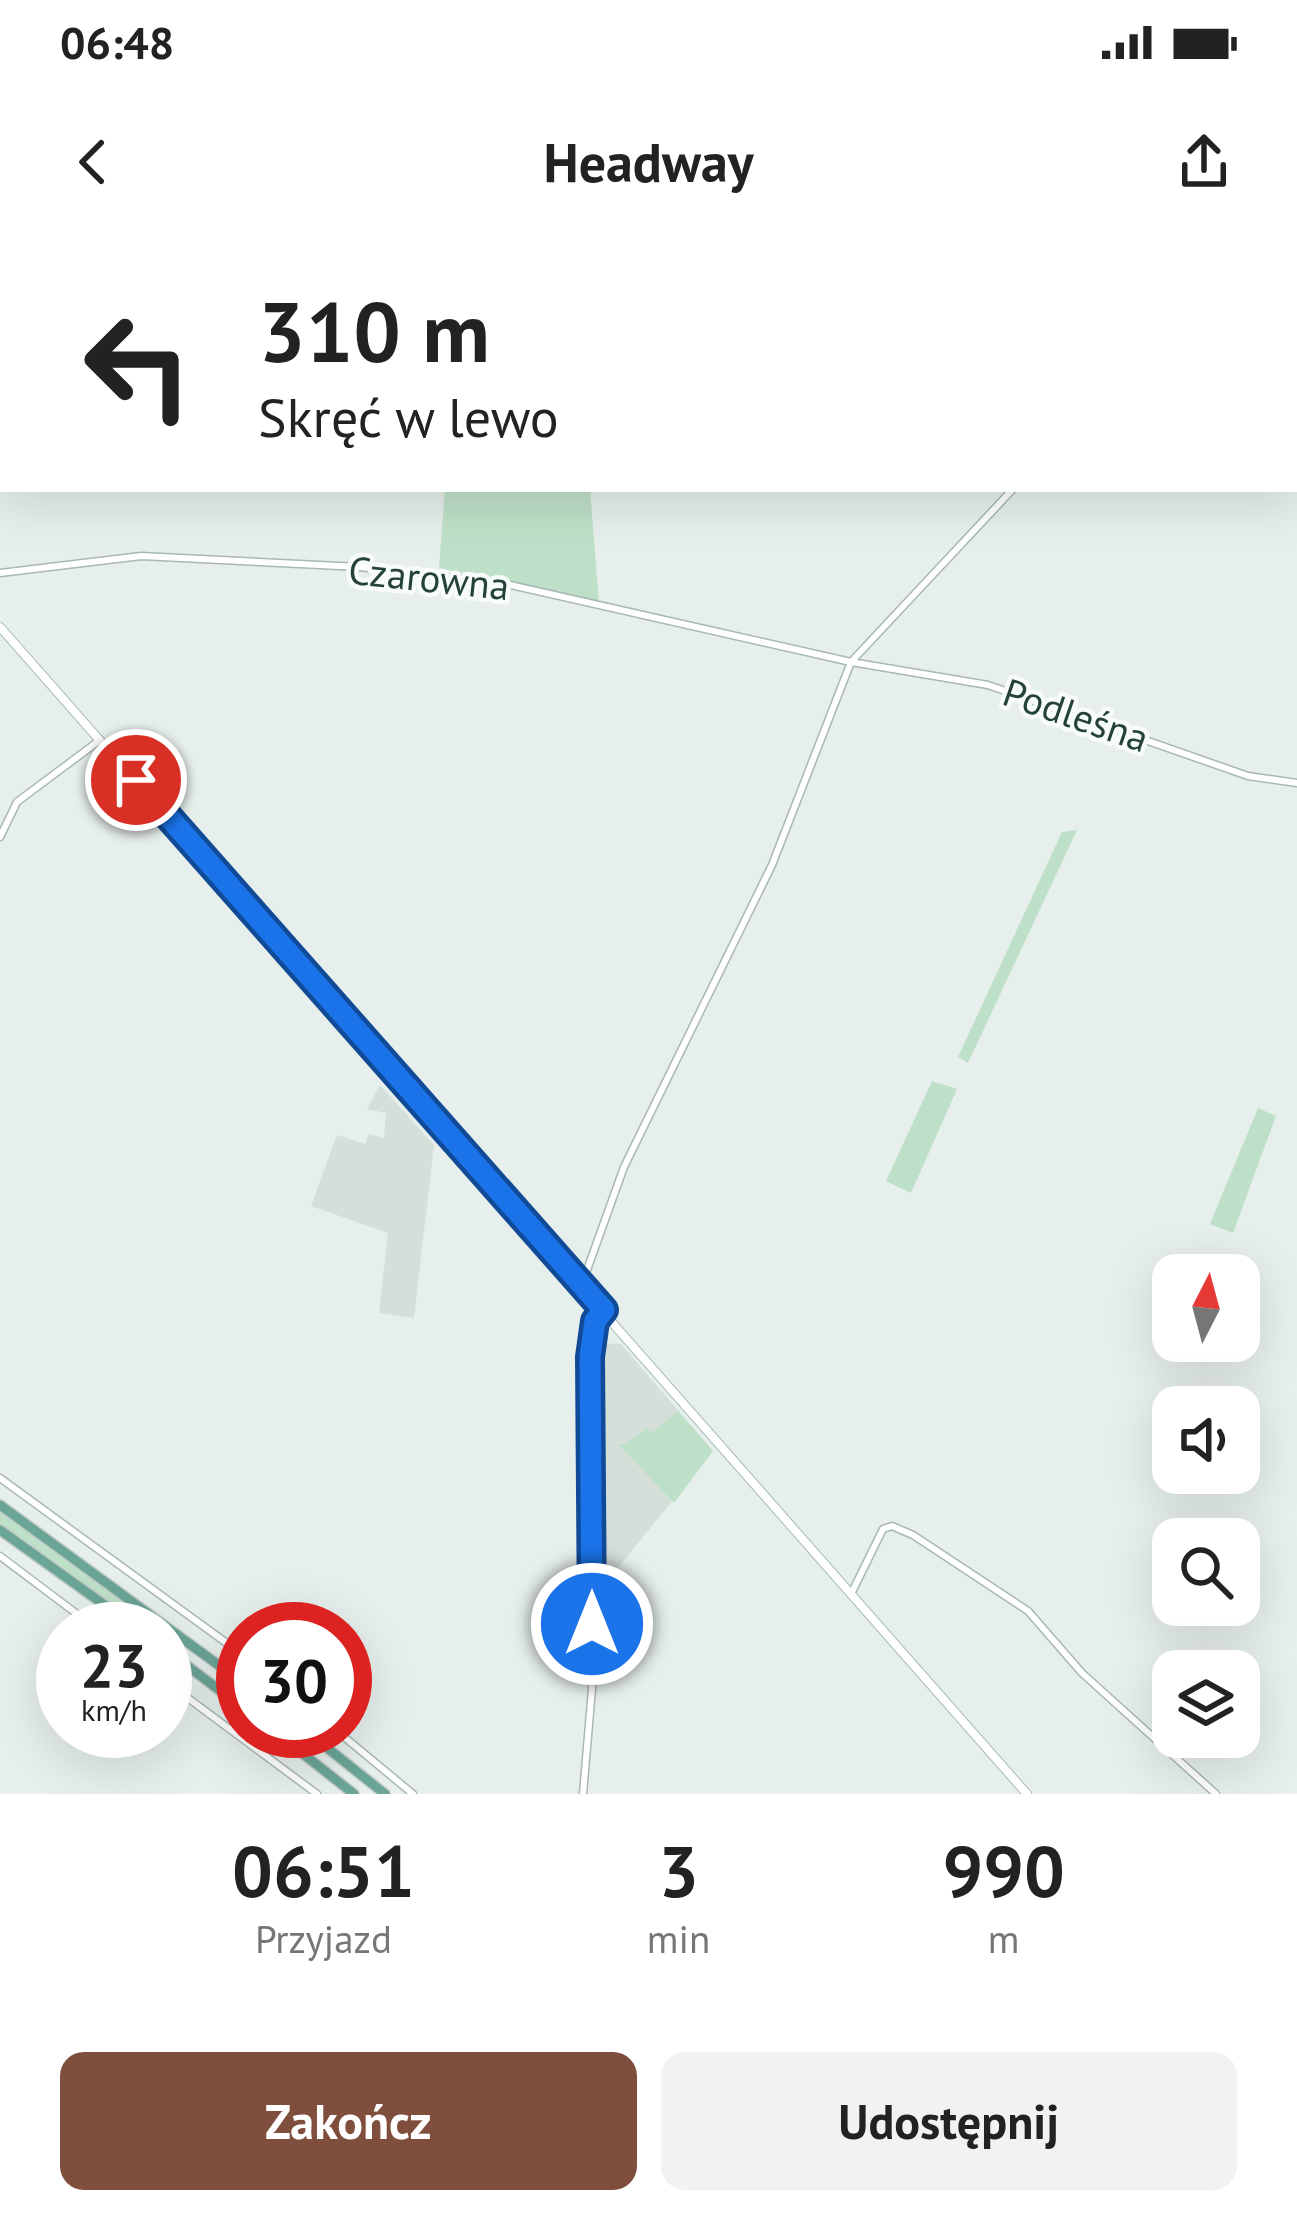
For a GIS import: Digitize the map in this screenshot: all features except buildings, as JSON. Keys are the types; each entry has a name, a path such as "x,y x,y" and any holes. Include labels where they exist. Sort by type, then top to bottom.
{"main road":[{"path":"0,1505 216,1663"},
{"path":"0,1530 100,1602"},
{"path":"192,1669 216,1688"},
{"path":"308,1758 354,1794"},
{"path":"340,1758 385,1794"}],"street":[{"path":"582,1284 624,1167 767,876 851,662 1010,492"},
{"name":"Czarowna","path":"0,573 141,556 441,574 851,662"},
{"path":"0,627 1027,1794"},
{"name":"Podleśna","path":"851,662 988,685 1248,776 1297,783"},
{"path":"0,837 17,802 100,740"},
{"path":"583,1794 592,1689 590,1357 595,1321 604,1310"},
{"path":"0,1478 216,1635"},
{"path":"852,1592 883,1529 892,1526 913,1535 1028,1611 1082,1673 1216,1794"},
{"path":"0,1556 61,1602"},
{"path":"192,1701 317,1794"},
{"path":"370,1758 413,1794"}],"shaded area":[{"path":"380,1085 434,1145 414,1318 379,1313 388,1233 311,1206 337,1135 365,1144 369,1134 384,1138 386,1113 367,1109"},
{"path":"595,1343 621,1344 713,1451 595,1596"}],"green space":[{"path":"445,492 590,492 599,603 439,568"},
{"path":"1077,830 968,1063 958,1057 1062,832"},
{"path":"932,1081 957,1089 911,1193 886,1181"},
{"path":"1258,1108 1276,1116 1233,1233 1210,1224"},
{"path":"678,1411 713,1451 674,1503 618,1444 626,1444 646,1428 652,1433"},
{"path":"0,1510 126,1602 106,1602 0,1524"}],"route":[{"path":"136,780 604,1310 595,1321 590,1357 592,1624"}]}
